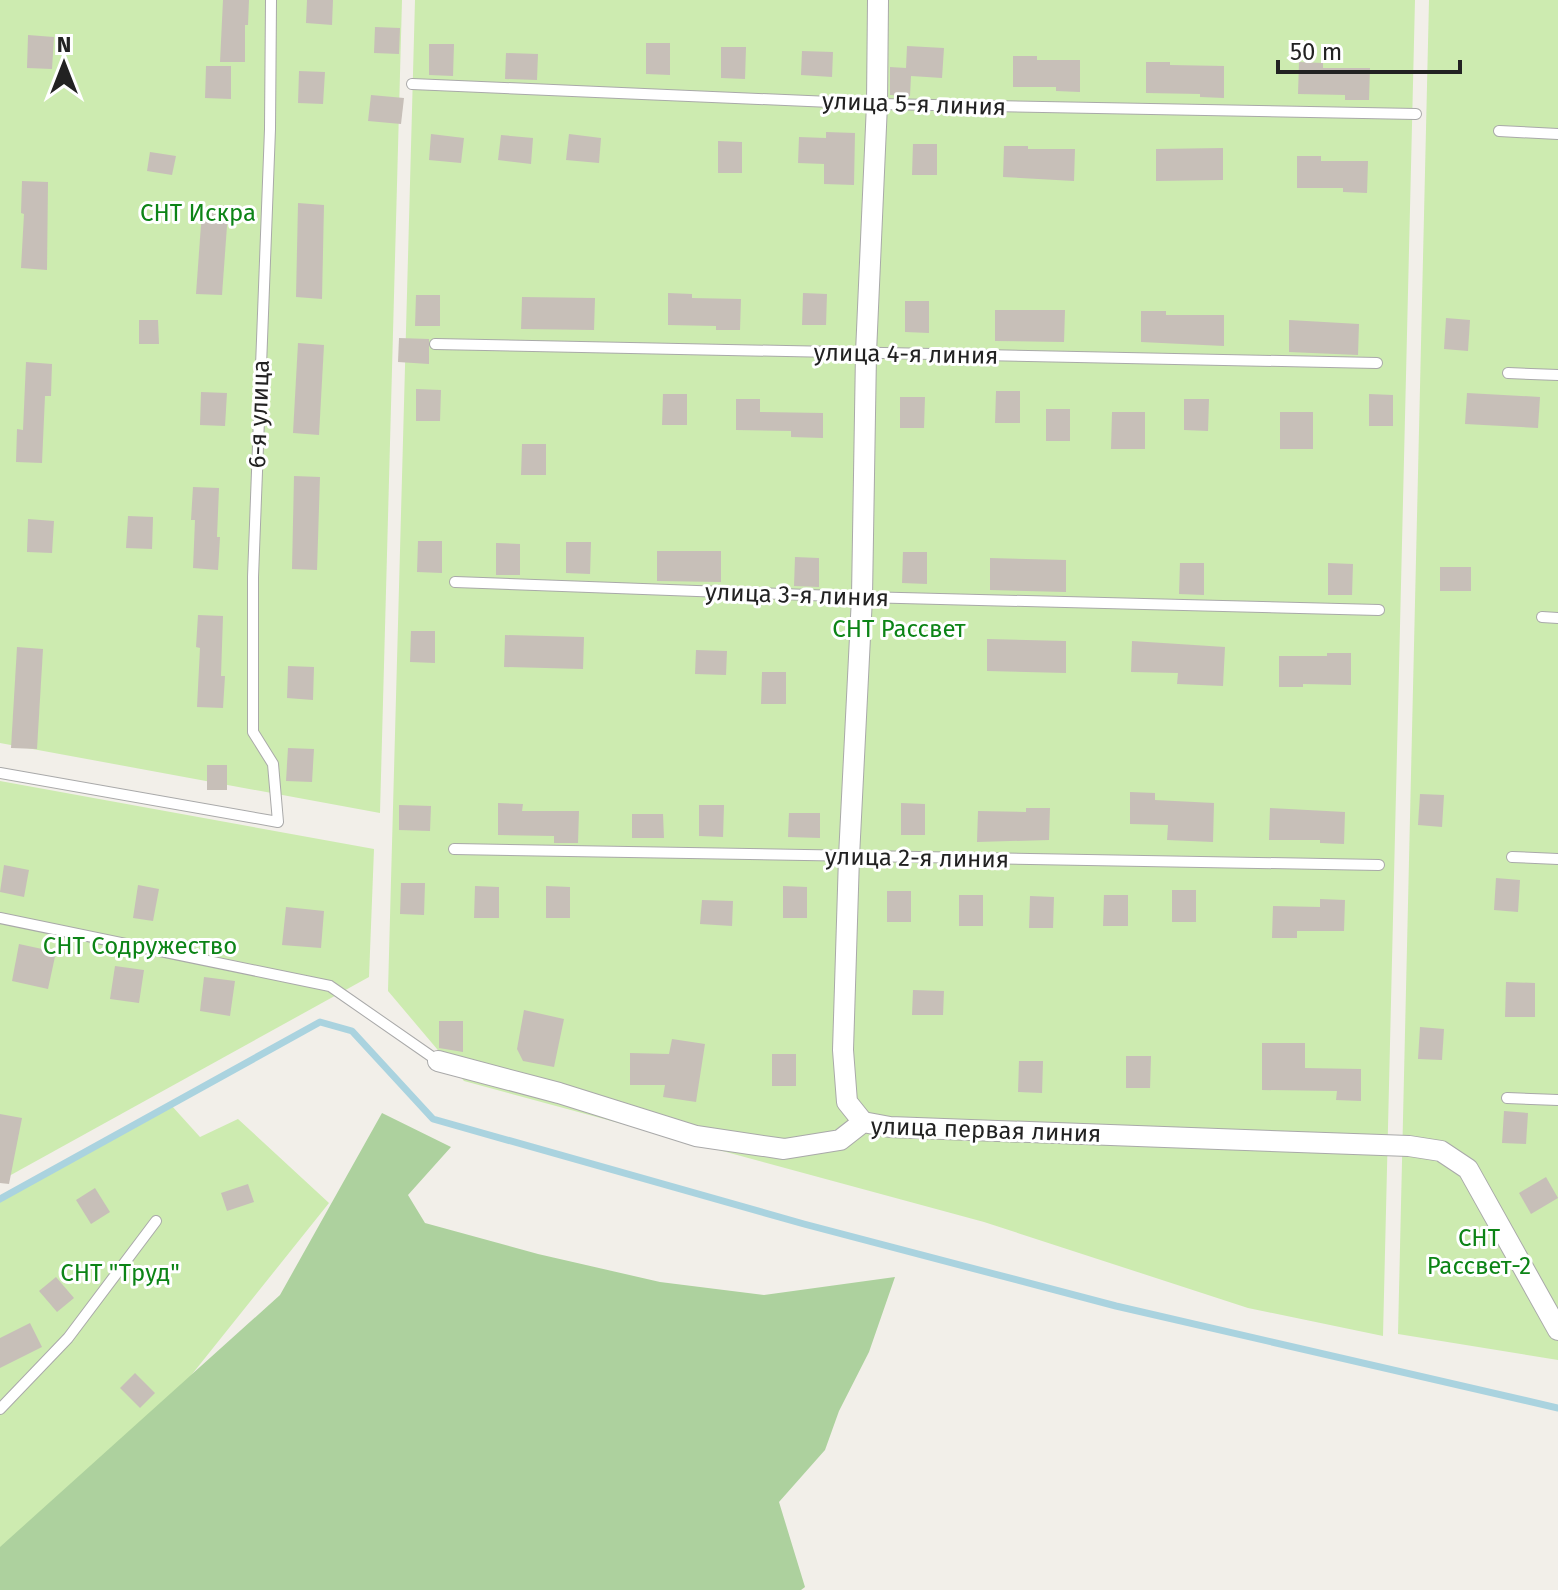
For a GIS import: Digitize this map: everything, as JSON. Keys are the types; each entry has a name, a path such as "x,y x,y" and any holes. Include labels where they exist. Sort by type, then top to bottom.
{"street":[{"path":"863,1122 847,1102 843,1050 862,597 866,353 877,104 878,0"},
{"name":"улица первая линия","path":"438,1061 559,1093 696,1136 784,1149 840,1140 863,1122 890,1127 1409,1146 1441,1151 1468,1169 1558,1330"}],"lane":[{"name":"6-я улица","path":"0,773 278,822 273,764 253,732 253,577 270,129 271,0"},
{"name":"улица 5-я линия","path":"412,84 877,104 1416,114"},
{"path":"1499,131 1558,134"},
{"name":"улица 4-я линия","path":"435,344 1377,363"},
{"path":"1508,373 1558,375"},
{"name":"улица 3-я линия","path":"455,582 862,597 1379,610"},
{"path":"1542,617 1558,618"},
{"name":"улица 2-я линия","path":"454,849 1379,865"},
{"path":"1512,857 1558,859"},
{"path":"0,918 330,986 438,1061"},
{"path":"1507,1098 1558,1100"},
{"path":"0,1409 68,1338 156,1221"}],"green space":[{"name":"СНТ Искра","path":"0,0 402,0 380,813 0,743"},
{"name":"СНТ Рассвет","path":"415,0 1415,0 1383,1336 1248,1308 984,1222 464,1081 388,991"},
{"name":"СНТ Рассвет-2","path":"1429,0 1558,0 1558,1360 1398,1334"},
{"name":"СНТ Содружество","path":"0,781 374,849 369,977 0,1181"},
{"name":"СНТ \"Труд\"","path":"171,1105 200,1137 238,1119 329,1203 149,1428 0,1558 0,1202"},
{"path":"382,1113 451,1147 408,1195 425,1223 538,1254 660,1282 764,1295 895,1277 869,1352 839,1411 825,1450 779,1502 805,1587 801,1590 0,1590 0,1547 280,1295"}],"building":[{"path":"223,0 249,0 245,62 220,62"},
{"path":"307,0 333,0 332,25 306,23"},
{"path":"375,27 400,28 399,54 374,53"},
{"path":"28,35 54,37 52,69 27,68"},
{"path":"646,43 670,43 670,75 646,74"},
{"path":"429,44 454,44 453,76 429,75"},
{"path":"907,46 944,48 942,78 911,76 910,96 890,95 890,67 906,68"},
{"path":"721,47 746,47 745,79 721,78"},
{"path":"802,51 833,52 832,77 801,75"},
{"path":"506,53 538,54 537,80 505,79"},
{"path":"1013,56 1037,56 1037,60 1080,60 1080,92 1056,91 1056,87 1013,87"},
{"path":"1146,62 1224,66 1224,98 1200,97 1200,94 1146,93"},
{"path":"1299,62 1323,63 1323,68 1370,68 1369,100 1345,100 1345,95 1298,94"},
{"path":"206,66 231,66 231,99 205,98"},
{"path":"299,71 325,72 323,104 298,103"},
{"path":"371,95 404,98 401,124 368,121"},
{"path":"826,132 855,133 854,185 824,184 824,164 798,163 799,137 826,138"},
{"path":"431,134 464,138 461,163 429,160"},
{"path":"569,134 601,138 599,163 566,160"},
{"path":"501,135 533,138 531,164 498,160"},
{"path":"718,141 742,142 742,173 718,173"},
{"path":"913,144 937,144 937,175 912,175"},
{"path":"1004,146 1075,149 1074,181 1003,177"},
{"path":"1223,148 1223,180 1156,181 1156,149"},
{"path":"150,152 176,156 172,175 147,171"},
{"path":"1297,156 1321,156 1321,161 1368,161 1367,193 1343,192 1343,188 1297,188"},
{"path":"22,181 48,182 47,270 21,268"},
{"path":"298,203 324,205 322,299 296,297"},
{"path":"202,211 228,212 222,295 196,294"},
{"path":"668,293 692,294 692,298 741,299 740,330 668,325"},
{"path":"803,293 827,294 826,325 802,325"},
{"path":"416,295 440,295 440,326 415,326"},
{"path":"522,297 595,298 594,330 521,329"},
{"path":"905,301 929,301 929,333 905,332"},
{"path":"995,310 1065,310 1064,342 995,341"},
{"path":"1141,311 1166,311 1166,315 1224,315 1224,346 1141,342"},
{"path":"1446,318 1470,320 1468,351 1444,349"},
{"path":"139,320 158,320 159,344 139,344"},
{"path":"1289,320 1359,324 1358,355 1289,352"},
{"path":"399,338 429,339 429,364 398,362"},
{"path":"298,343 324,345 319,435 293,433"},
{"path":"26,362 52,364 51,396 45,396 42,463 16,462 17,429 23,430"},
{"path":"416,389 441,390 440,421 416,421"},
{"path":"996,391 1020,391 1020,423 995,423"},
{"path":"201,392 227,393 225,426 200,425"},
{"path":"1467,393 1540,397 1538,428 1465,424"},
{"path":"663,394 687,394 687,425 662,425"},
{"path":"1369,394 1393,395 1393,426 1369,426"},
{"path":"900,397 925,397 924,428 900,428"},
{"path":"736,399 760,399 760,412 823,413 823,438 791,437 791,431 736,430"},
{"path":"1184,399 1209,399 1208,431 1184,430"},
{"path":"1046,409 1070,409 1070,441 1046,441"},
{"path":"1112,412 1145,412 1145,449 1111,449"},
{"path":"1280,412 1313,412 1313,449 1280,449"},
{"path":"522,444 546,444 546,475 521,475"},
{"path":"294,476 320,477 317,570 292,569"},
{"path":"193,487 219,488 218,570 193,568"},
{"path":"128,516 153,517 152,549 126,548"},
{"path":"28,519 54,521 52,553 27,552"},
{"path":"418,541 442,541 442,573 417,572"},
{"path":"566,542 591,542 590,574 566,573"},
{"path":"496,543 520,544 520,575 496,575"},
{"path":"657,551 721,551 721,582 657,581"},
{"path":"903,552 927,552 927,584 902,583"},
{"path":"795,557 819,558 819,587 794,586"},
{"path":"990,558 1066,560 1066,592 990,590"},
{"path":"1180,563 1204,563 1204,595 1179,594"},
{"path":"1328,563 1353,564 1352,595 1328,595"},
{"path":"1440,567 1471,567 1471,591 1440,591"},
{"path":"198,615 223,616 223,708 197,707"},
{"path":"411,631 435,631 435,663 410,662"},
{"path":"505,635 584,637 583,669 504,667"},
{"path":"987,639 1066,641 1066,673 987,671"},
{"path":"1132,641 1225,647 1223,686 1177,684 1178,673 1131,672"},
{"path":"17,647 43,649 37,749 11,748"},
{"path":"696,650 727,651 726,675 695,674"},
{"path":"1327,653 1351,653 1351,685 1279,687 1279,656 1327,656"},
{"path":"288,666 314,667 313,700 287,698"},
{"path":"762,672 786,672 786,704 761,704"},
{"path":"288,748 314,749 312,782 286,781"},
{"path":"207,765 227,765 227,790 207,790"},
{"path":"1130,792 1155,793 1155,800 1214,803 1213,842 1167,840 1168,825 1130,824"},
{"path":"1420,794 1444,795 1442,827 1418,825"},
{"path":"498,803 523,804 522,811 579,811 578,843 554,843 554,836 498,835"},
{"path":"901,803 925,804 925,835 901,835"},
{"path":"399,805 431,806 430,831 399,830"},
{"path":"699,805 724,805 723,837 699,836"},
{"path":"1026,808 1050,808 1049,840 977,842 978,811 1026,812"},
{"path":"1270,808 1345,812 1344,844 1320,843 1320,840 1269,840"},
{"path":"789,813 820,813 820,838 788,837"},
{"path":"632,814 663,814 664,838 632,838"},
{"path":"4,865 29,870 24,897 0,892"},
{"path":"1496,878 1520,880 1518,912 1494,910"},
{"path":"401,883 425,883 424,915 400,914"},
{"path":"138,885 159,889 153,921 133,918"},
{"path":"475,886 499,887 499,918 474,918"},
{"path":"546,886 570,887 570,918 546,918"},
{"path":"783,886 807,887 807,918 783,918"},
{"path":"1172,890 1196,890 1196,922 1172,922"},
{"path":"887,891 911,891 911,922 887,922"},
{"path":"959,895 983,895 983,926 959,926"},
{"path":"1104,895 1128,895 1128,926 1103,926"},
{"path":"1030,896 1054,897 1053,928 1029,928"},
{"path":"1320,899 1345,900 1344,931 1297,931 1297,938 1272,938 1273,906 1320,907"},
{"path":"702,900 733,901 732,926 700,924"},
{"path":"286,907 324,911 321,948 282,945"},
{"path":"19,944 56,952 48,989 12,981"},
{"path":"115,966 144,970 139,1003 110,999"},
{"path":"204,977 235,981 230,1016 200,1011"},
{"path":"1506,982 1535,983 1535,1017 1505,1017"},
{"path":"913,990 944,991 943,1015 912,1015"},
{"path":"524,1010 564,1019 554,1067 523,1061 517,1049"},
{"path":"439,1021 463,1021 463,1052 439,1048"},
{"path":"1420,1027 1444,1029 1442,1060 1418,1059"},
{"path":"672,1039 705,1044 696,1102 663,1097 665,1085 630,1085 630,1053 669,1054"},
{"path":"1262,1043 1305,1043 1305,1068 1361,1069 1361,1101 1336,1100 1337,1091 1262,1090"},
{"path":"772,1054 796,1054 796,1086 772,1086"},
{"path":"1126,1056 1151,1056 1150,1088 1126,1088"},
{"path":"1019,1061 1043,1061 1042,1093 1018,1092"},
{"path":"1504,1111 1528,1113 1526,1144 1502,1143"},
{"path":"0,1114 22,1118 9,1184 0,1183"},
{"path":"1546,1177 1558,1198 1531,1214 1519,1193"},
{"path":"248,1184 254,1202 227,1211 221,1193"},
{"path":"95,1188 110,1212 91,1224 76,1200"},
{"path":"56,1277 74,1298 57,1312 39,1291"},
{"path":"30,1323 42,1347 0,1368 0,1338"},
{"path":"135,1373 155,1393 140,1408 120,1388"}],"waterway":[{"path":"0,1199 320,1022 352,1031 433,1119 804,1224 1116,1306 1558,1408"}]}
